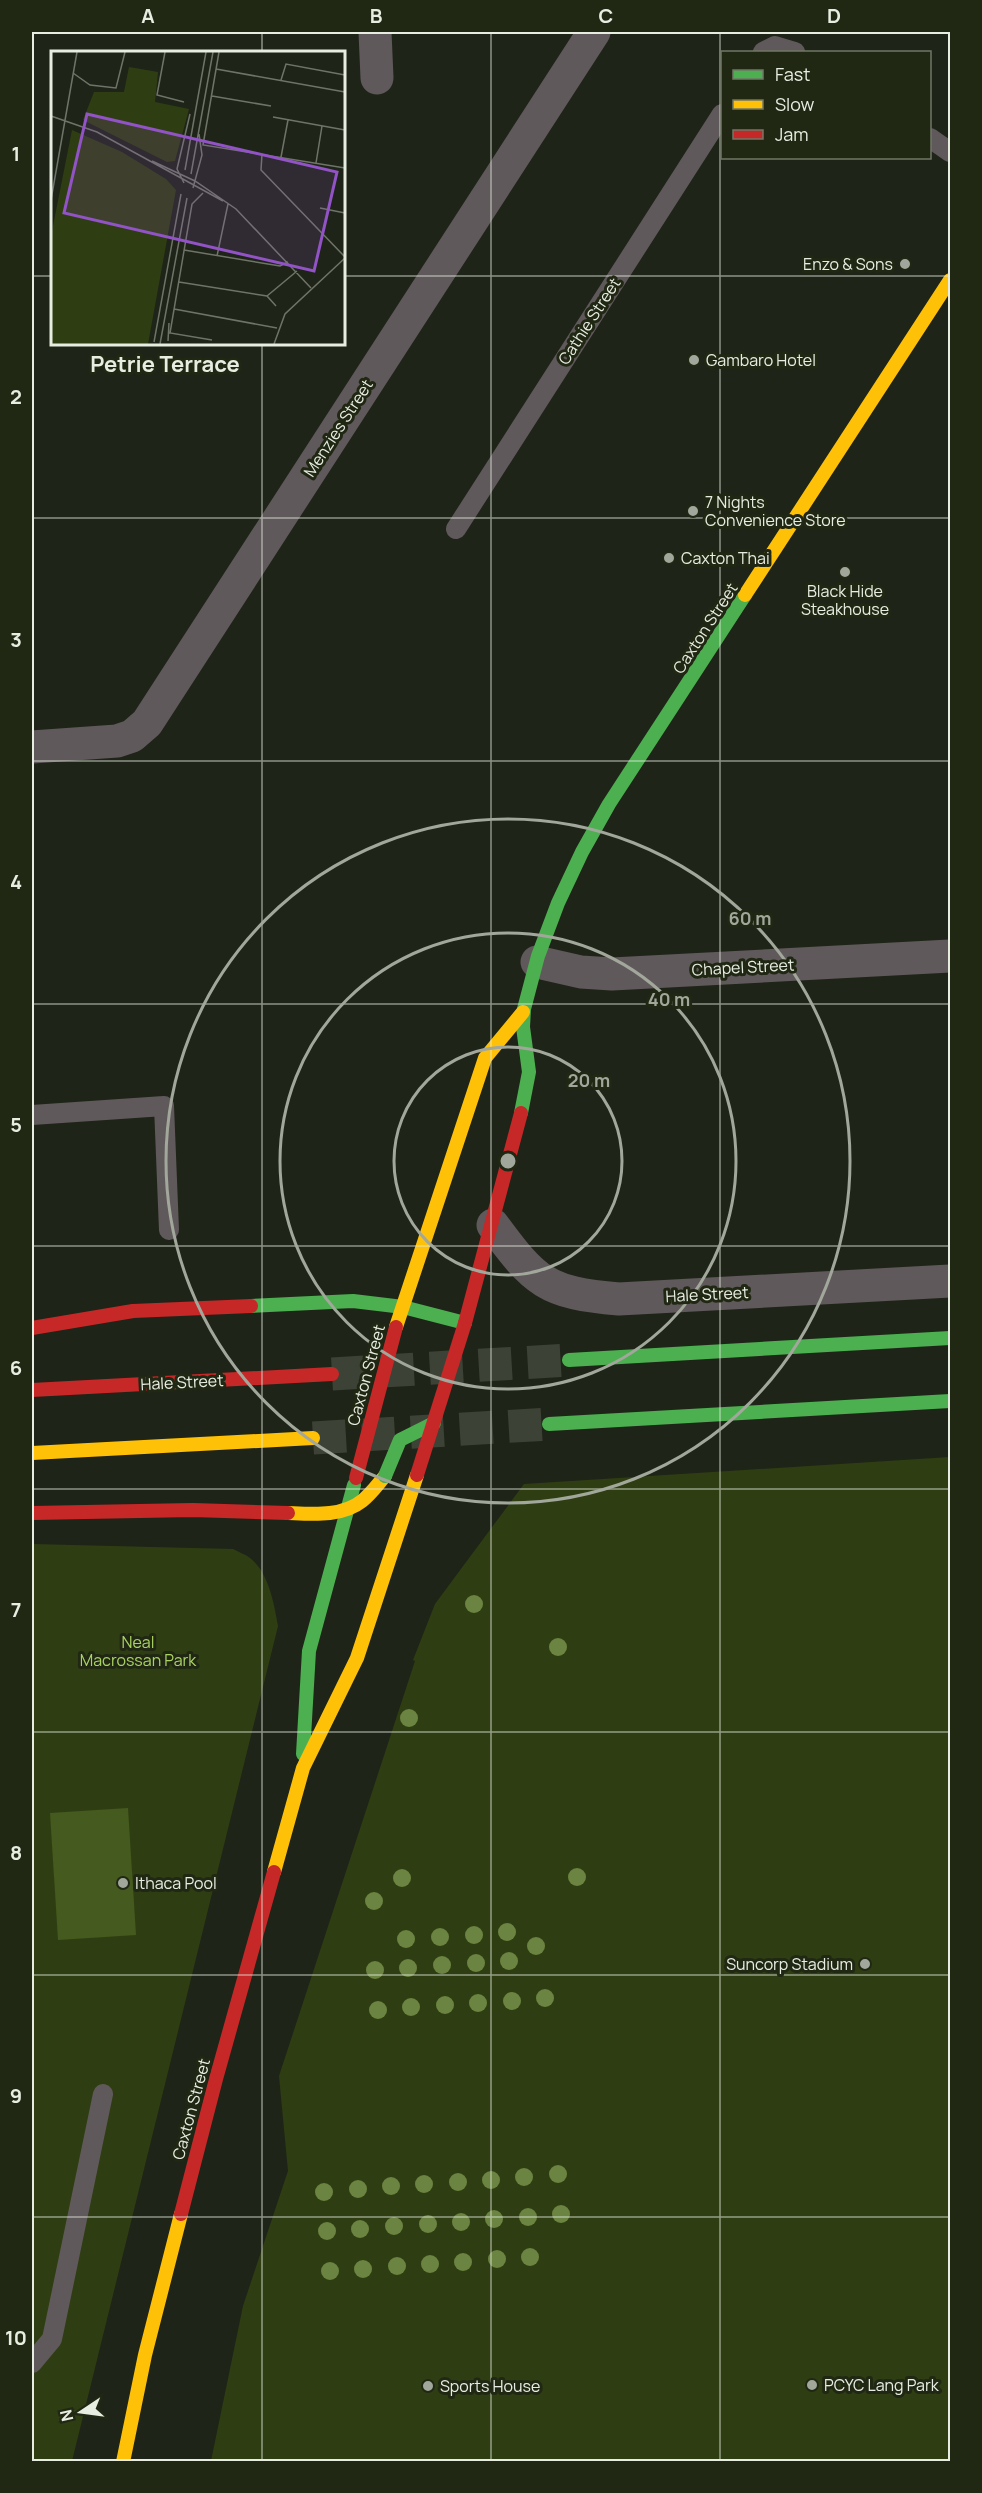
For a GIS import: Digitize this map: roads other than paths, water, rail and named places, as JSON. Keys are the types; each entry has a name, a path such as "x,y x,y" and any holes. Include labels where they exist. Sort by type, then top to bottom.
{"main road":[{"name":"Caxton Street","path":"123,2462 145,2355 216,2079 303,1768 357,1658 396,1544 493,1225 529,1078 523,1012 537,962 571,872 604,813 951,280"},
{"name":"Caxton Street","path":"303,1768 309,1651 396,1327 485,1058 523,1012"},
{"path":"32,1327 133,1311 353,1301 403,1306 465,1323"},
{"path":"569,1360 951,1338"},
{"name":"Hale Street","path":"32,1390 332,1374"},
{"path":"549,1424 951,1401"},
{"path":"32,1513 193,1510 300,1515 347,1509 362,1501 385,1476 400,1440 434,1423"},
{"path":"32,1453 313,1438"}],"street":[{"path":"375,32 377,78"},
{"name":"Menzies Street","path":"32,747 117,741 132,736 147,723 594,32"},
{"name":"Chapel Street","path":"537,962 581,972 612,974 951,956"},
{"name":"Hale Street","path":"493,1225 522,1264 543,1281 564,1290 604,1298 951,1281"}],"lane":[{"path":"769,49 782,46 793,51"},
{"name":"Cathie Street","path":"456,529 721,117"},
{"path":"931,139 951,152"},
{"path":"32,1115 164,1106 169,1230"},
{"path":"32,2363 52,2339 103,2094"}],"tunnel":[{"path":"332,1374 569,1360"},
{"path":"313,1438 549,1424"}],"place":[{"name":"Enzo & Sons","path":"905,264"},
{"name":"Gambaro Hotel","path":"694,360"},
{"name":"7 Nights Convenience Store","path":"693,511"},
{"name":"Caxton Thai","path":"669,558"},
{"name":"Black Hide Steakhouse","path":"845,572"},
{"name":"Ithaca Pool","path":"123,1883"},
{"name":"Suncorp Stadium","path":"865,1964"},
{"name":"PCYC Lang Park","path":"812,2385"},
{"name":"Sports House","path":"428,2386"}],"district":[{"name":"Petrie Terrace","path":"165,364"}],"park label":[{"name":"Neal Macrossan Park","path":"138,1651"}]}
